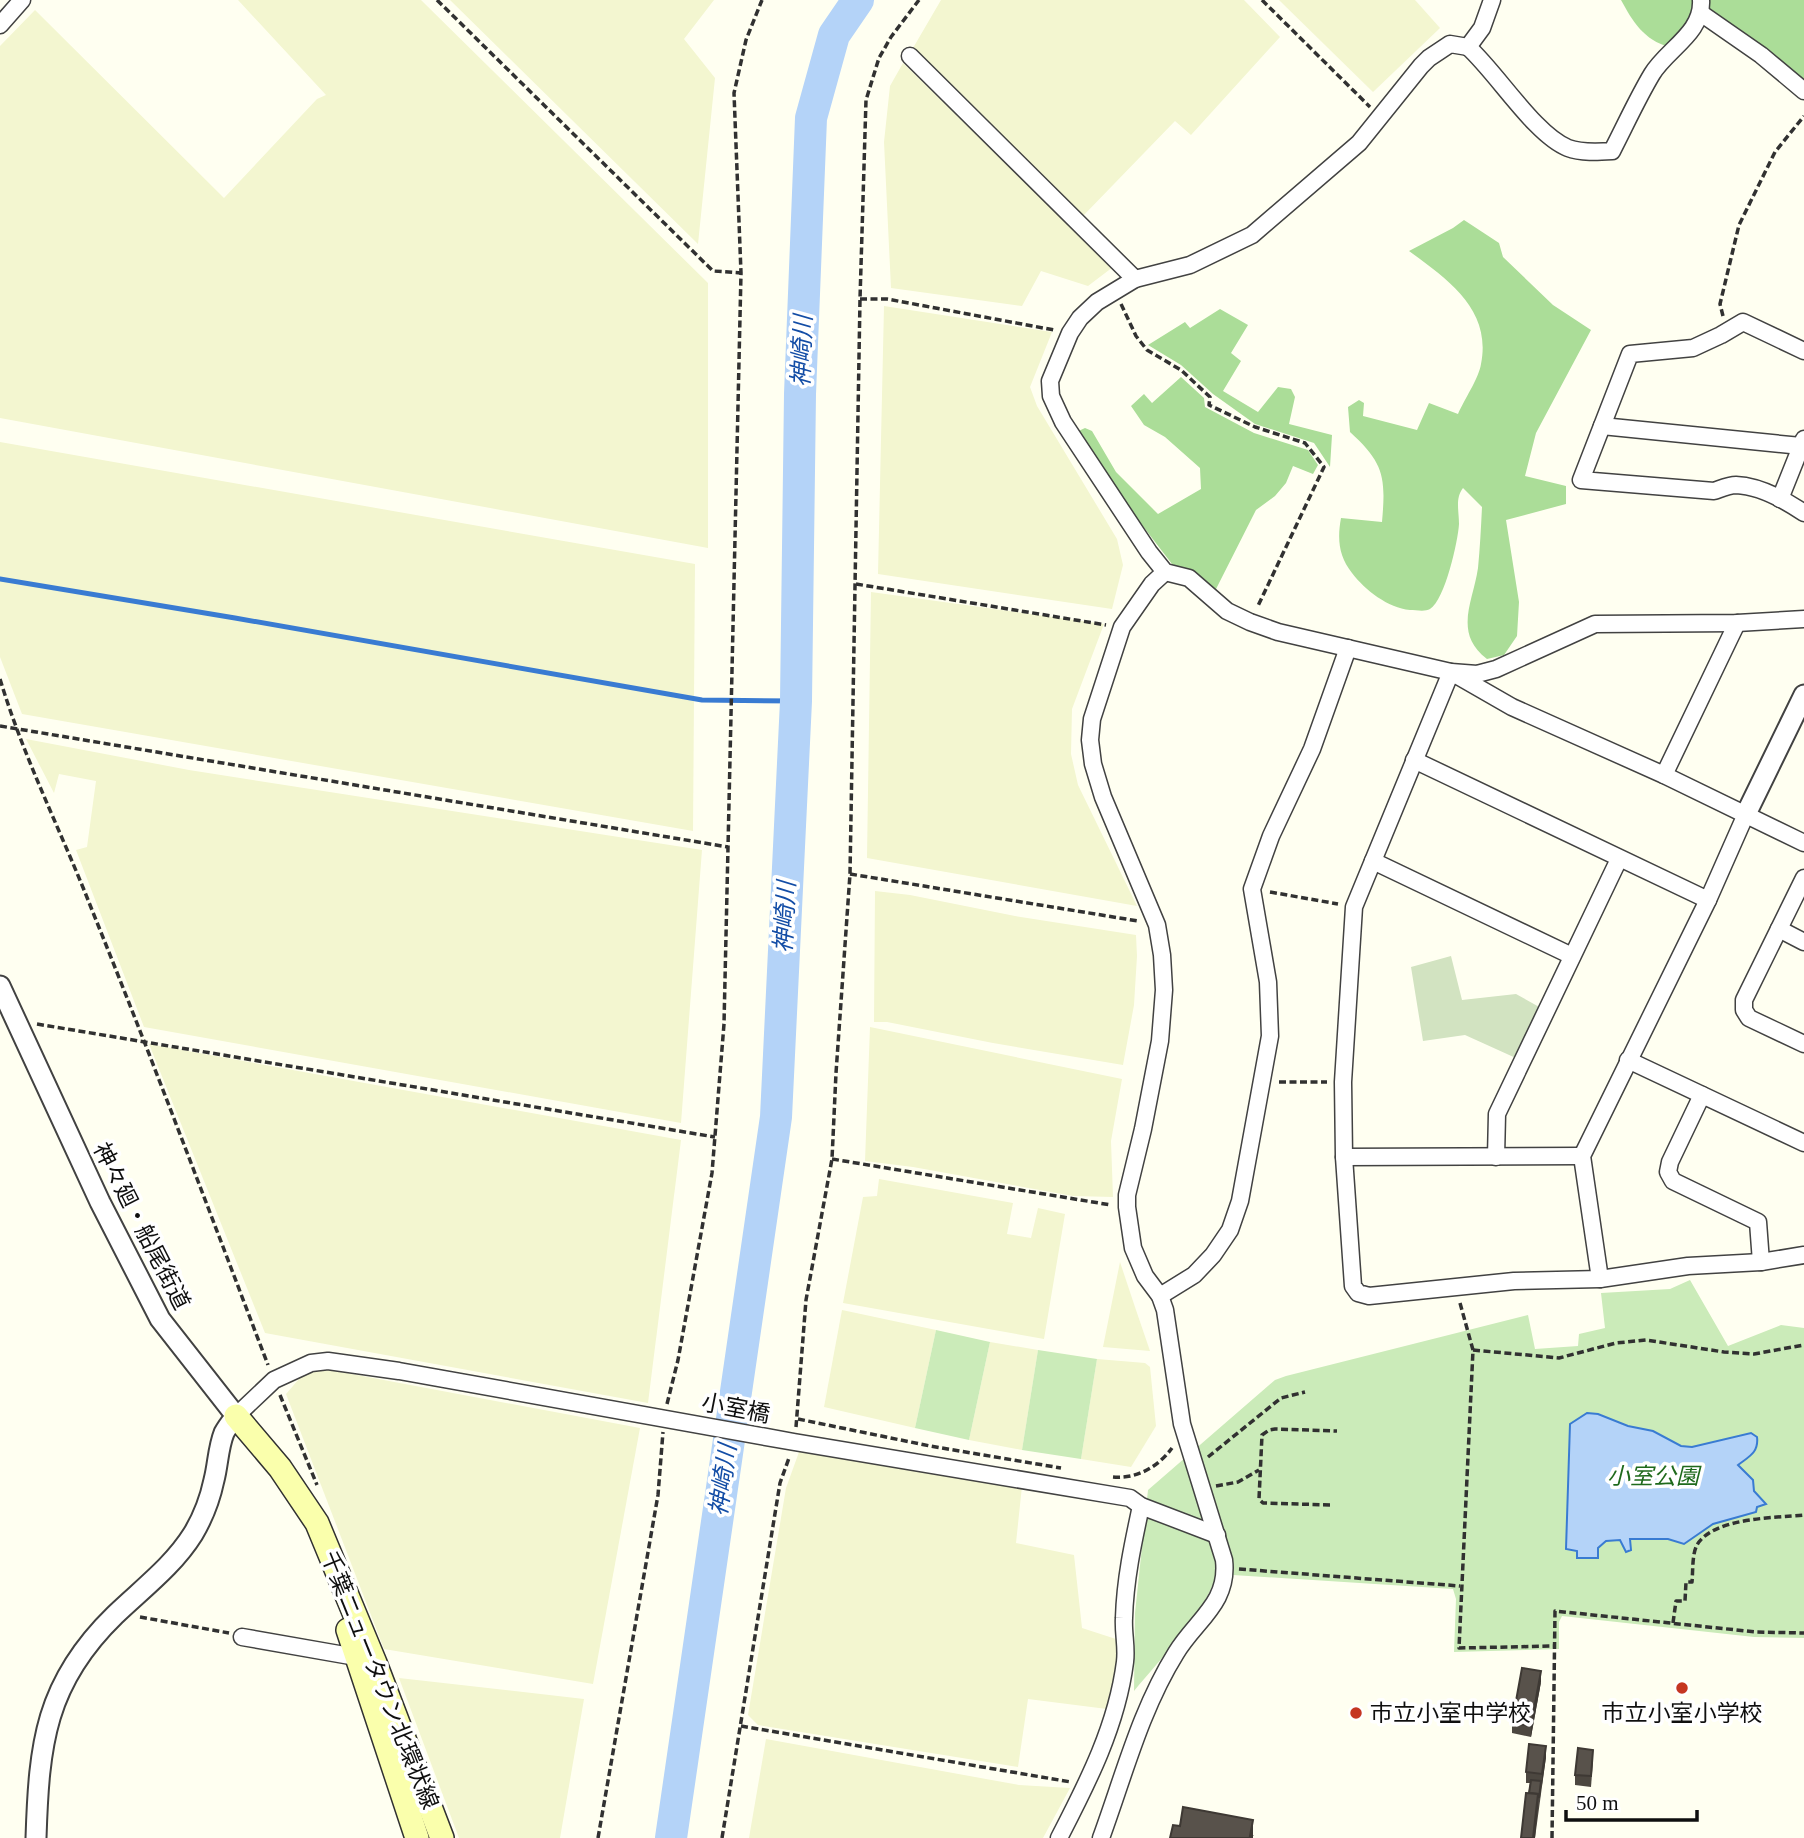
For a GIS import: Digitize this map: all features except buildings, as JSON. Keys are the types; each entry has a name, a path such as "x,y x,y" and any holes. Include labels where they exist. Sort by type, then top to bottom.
{"main road":[{"name":"千葉ニュータウン北環状線","path":"236,1416 280,1468 317,1523 375,1663 442,1838"},
{"name":"千葉ニュータウン北環状線","path":"317,1523 356,1657 417,1838"}],"street":[{"path":"0,25 22,0"},
{"path":"1468,47 1482,28 1492,0"},
{"path":"1804,90 1702,7 1678,47 1654,71 1612,151 1591,152 1568,148 1544,133 1468,47 1450,44 1429,58 1359,143 1252,235 1190,265 1135,279 1114,290 1080,318 1070,333 1050,381 1051,396 1063,422 1165,572 1189,578 1227,611 1278,632 1451,672 1477,674 1496,669 1595,624 1737,623 1804,619"},
{"path":"910,56 1135,279"},
{"path":"1804,351 1743,322 1693,348 1630,354 1581,480 1714,491 1734,485 1762,491 1804,513"},
{"path":"1602,426 1803,443 1780,499"},
{"path":"1101,1838 1152,1695 1178,1650 1208,1614 1222,1588 1225,1568 1182,1424 1170,1338 1160,1296 1145,1276 1133,1248 1127,1195 1160,1041 1164,990 1162,955 1157,925 1103,797 1093,764 1090,740 1092,719 1122,627 1152,584 1165,572"},
{"path":"1664,775 1737,623"},
{"path":"1160,1296 1194,1275 1213,1255 1230,1230 1240,1201 1270,1036 1268,982 1252,889 1271,836 1312,749 1348,648"},
{"path":"1451,672 1354,907 1343,1082 1344,1157 1353,1286 1359,1293 1369,1296 1514,1281 1600,1279 1688,1266 1761,1262 1804,1255"},
{"path":"1451,672 1512,707 1664,775 1804,843"},
{"path":"1600,1279 1582,1156 1708,900 1745,814 1804,695"},
{"path":"1414,760 1708,900"},
{"path":"1496,1157 1497,1114 1619,859"},
{"path":"1373,861 1572,956"},
{"path":"1804,878 1744,1000 1744,1010 1749,1018 1804,1044"},
{"path":"1779,929 1804,942"},
{"name":"神々廻・船尾街道","path":"0,986 100,1202 160,1319 236,1416"},
{"path":"1628,1060 1804,1143"},
{"path":"1702,1095 1670,1162 1668,1172 1673,1181 1758,1222 1761,1262"},
{"path":"1344,1157 1582,1156"},
{"name":"小室橋","path":"236,1416 274,1380 311,1363 328,1361 399,1370 794,1442 1130,1498 1141,1506 1212,1521"},
{"path":"36,1838 40,1769 47,1727 56,1697 72,1665 92,1638 182,1552 200,1523 214,1481 224,1433 236,1416"},
{"path":"1059,1838 1087,1785 1104,1745 1121,1686 1126,1659 1124,1619 1130,1561 1141,1506"},
{"path":"242,1637 356,1657"}],"path":[{"path":"437,0 713,271 741,273"},
{"path":"598,1838 657,1495 667,1418 712,1173 724,1024 741,273 734,93 746,40 762,0"},
{"path":"722,1838 780,1483 794,1442 798,1419 806,1300 832,1159 835,1073 850,874 866,100 879,58 919,0"},
{"path":"1262,0 1381,117"},
{"path":"1727,332 1720,304 1739,225 1775,152 1804,116"},
{"path":"1114,290 1136,336 1147,349 1181,370 1210,397 1209,405 1255,428 1304,443 1324,467 1250,622"},
{"path":"860,299 887,299 1070,333"},
{"path":"856,584 1122,627"},
{"path":"0,680 15,728 55,818 320,1494"},
{"path":"0,726 728,847"},
{"path":"850,874 1157,925"},
{"path":"1252,889 1354,907"},
{"path":"20,1031 33,1024 142,1040 715,1137"},
{"path":"1263,1082 1343,1082"},
{"path":"832,1159 1127,1207"},
{"path":"1456,1288 1473,1350 1459,1648 1555,1646"},
{"path":"1473,1350 1559,1358 1616,1343 1646,1340 1724,1353 1754,1354 1804,1345"},
{"path":"1192,1459 1281,1398 1306,1392"},
{"path":"798,1419 930,1446 1062,1468"},
{"path":"1103,1475 1129,1476 1152,1469 1166,1457 1175,1444 1182,1424"},
{"path":"1330,1505 1263,1503 1258,1494 1262,1435 1269,1430 1337,1431"},
{"path":"1202,1488 1238,1482 1259,1470"},
{"path":"1673,1623 1676,1601 1685,1601 1686,1582 1692,1582 1696,1546 1700,1541 1727,1524 1804,1515"},
{"path":"1225,1568 1461,1586"},
{"path":"1552,1838 1555,1611 1756,1632 1804,1633"},
{"path":"117,1613 242,1637"},
{"path":"741,1726 1087,1785"}],"green space":[{"path":"238,0 421,0 708,283 708,548 0,418 0,46 35,10 224,198 317,99 326,95"},
{"path":"450,0 714,0 684,39 715,78 698,244"},
{"path":"941,0 1244,0 1280,37 1191,135 1175,121 1083,216 913,48"},
{"path":"1279,0 1415,0 1440,28 1373,92"},
{"path":"1621,0 1696,0 1691,19 1669,47 1646,35"},
{"path":"1707,0 1804,0 1804,86 1710,9"},
{"path":"903,63 1113,267 1088,286 1041,271 1022,306 891,288 884,142 890,86"},
{"path":"1464,220 1499,243 1503,257 1553,305 1591,330 1536,433 1525,476 1566,486 1566,504 1506,520 1519,602 1517,636 1504,655 1487,659 1477,649 1468,628 1478,568 1482,507 1463,488 1458,500 1459,524 1450,570 1441,594 1428,610 1402,609 1370,592 1348,567 1339,541 1341,518 1382,522 1383,482 1376,462 1350,432 1348,407 1359,400 1364,403 1363,416 1417,430 1429,403 1458,414 1477,376 1483,345 1480,327 1473,311 1451,285 1409,251"},
{"path":"884,306 1052,332 1030,387 1037,406 1117,539 1123,565 1112,609 878,574"},
{"path":"1220,309 1248,325 1231,353 1241,361 1223,391 1258,412 1278,387 1291,389 1295,397 1289,424 1332,435 1330,467 1314,443 1255,424 1213,394 1181,365 1148,345 1185,322 1190,328"},
{"path":"1181,377 1204,398 1205,407 1254,433 1308,450 1318,465 1313,474 1293,466 1286,483 1275,496 1256,510 1215,591 1199,576 1172,564 1072,434 1085,428 1092,431 1116,472 1158,514 1201,489 1200,468 1165,437 1144,425 1131,406 1144,394 1152,403"},
{"path":"0,442 695,564 693,831 22,714 0,657"},
{"path":"871,592 1104,624 1072,709 1071,754 1078,785 1137,906 867,858"},
{"path":"26,739 189,770 702,850 681,1123 144,1027 76,850 87,847 96,781 59,774 54,793"},
{"path":"875,891 1136,935 1134,1005 1123,1065 887,1022 874,1022"},
{"path":"1451,956 1462,1000 1516,994 1541,1008 1518,1059 1465,1035 1423,1041 1411,967"},
{"path":"870,1027 1122,1079 1111,1141 1113,1197 1073,1196 865,1161"},
{"path":"149,1044 681,1140 648,1403 265,1333"},
{"path":"879,1179 1013,1203 1007,1234 1031,1238 1038,1208 1065,1214 1044,1339 843,1303 863,1197 877,1196"},
{"path":"1120,1262 1136,1310 1150,1351 1103,1347"},
{"name":"小室公園","path":"1690,1280 1728,1346 1781,1325 1804,1328 1804,1638 1754,1637 1562,1616 1559,1622 1559,1649 1454,1652 1456,1599 1453,1589 1217,1574 1211,1590 1192,1621 1134,1691 1135,1613 1148,1490 1275,1380 1528,1315 1535,1349 1578,1346 1579,1334 1605,1328 1601,1293 1670,1289"},
{"path":"842,1310 936,1330 915,1428 824,1407"},
{"path":"936,1330 990,1342 969,1440 915,1428"},
{"path":"990,1342 1038,1350 1022,1450 969,1440"},
{"path":"1038,1350 1097,1359 1081,1459 1022,1450"},
{"path":"1097,1359 1145,1363 1150,1367 1156,1426 1131,1467 1081,1459"},
{"path":"320,1368 640,1428 593,1684 384,1649 286,1394 305,1372"},
{"path":"799,1452 1022,1486 1016,1543 1074,1555 1082,1628 1119,1640 1119,1661 1107,1709 1028,1699 1018,1767 758,1725 748,1715 786,1488"},
{"path":"399,1678 584,1699 560,1838 459,1838"},
{"path":"766,1739 1019,1785 1070,1788 1043,1838 749,1838"}],"water":[{"path":"1587,1413 1653,1431 1681,1446 1692,1447 1751,1433 1757,1437 1756,1447 1752,1454 1738,1465 1753,1480 1754,1491 1766,1504 1757,1507 1756,1512 1713,1524 1684,1544 1668,1539 1630,1539 1631,1550 1626,1552 1620,1540 1606,1541 1598,1548 1598,1558 1577,1558 1577,1551 1566,1549 1570,1424"}],"waterway":[{"name":"神崎川","path":"671,1838 776,1117 796,701 800,394 811,118 834,35 858,0"},
{"path":"0,579 702,700 796,701"}],"place":[{"name":"市立小室小学校","path":"1682,1688"},
{"name":"市立小室中学校","path":"1356,1713"}]}
